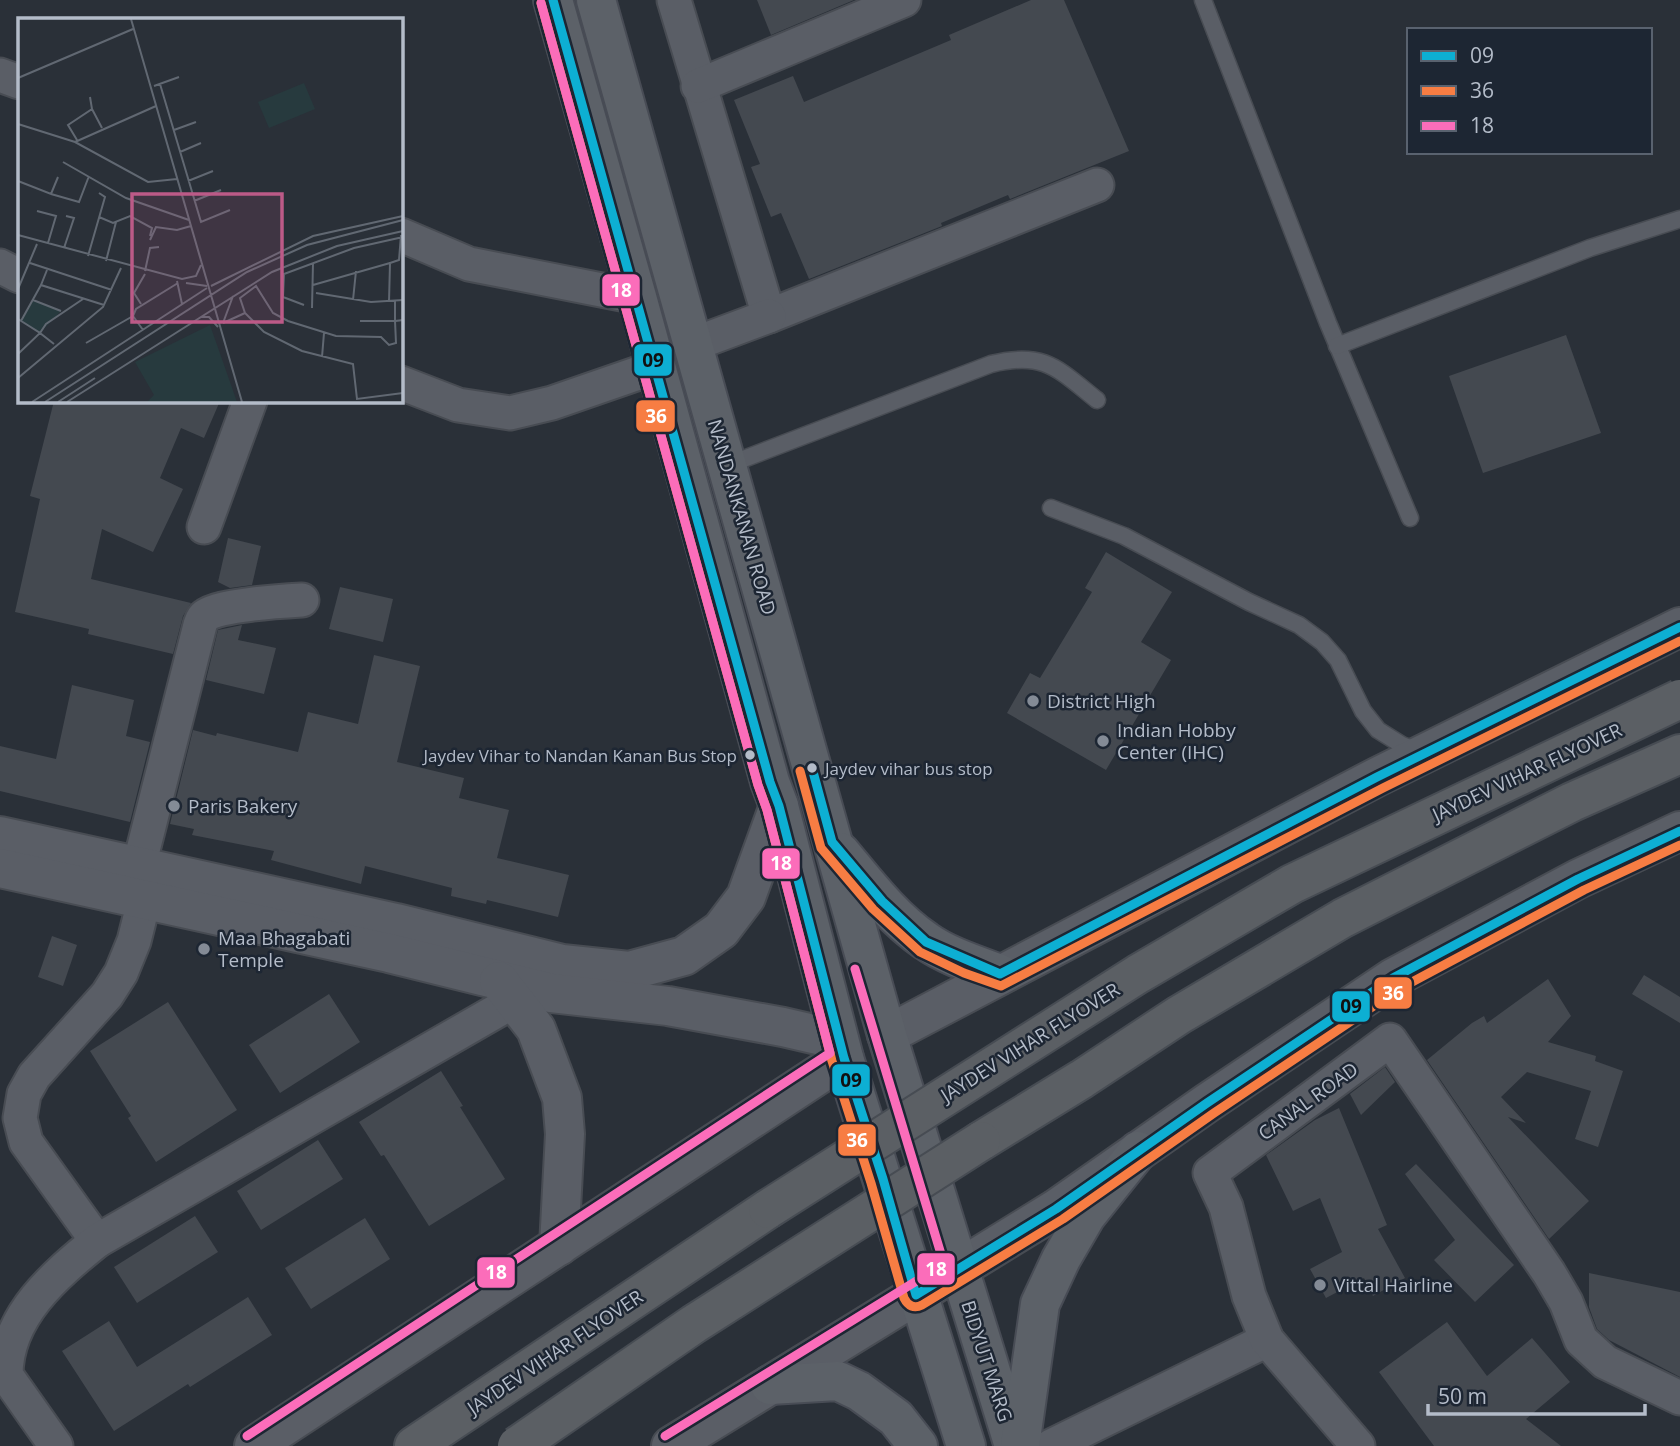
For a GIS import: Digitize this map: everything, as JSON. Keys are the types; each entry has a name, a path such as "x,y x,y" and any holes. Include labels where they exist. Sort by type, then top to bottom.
{"highway":[{"name":"JAYDEV VIHAR FLYOVER","path":"414,1446 768,1209 1161,960 1292,884 1680,699"},
{"path":"517,1446 694,1324 1203,1001 1343,918 1572,802 1680,754"}],"main road":[{"path":"552,0 779,807 841,1049 966,1446"},
{"name":"NANDANKANAN ROAD","path":"596,0 887,1035"},
{"path":"832,842 882,901 926,942 1000,974"},
{"name":"BIDYUT MARG","path":"887,1035 1014,1446"},
{"path":"1020,1446 1040,1304 1061,1259 1086,1216 1138,1151"},
{"path":"770,1385 838,1381 859,1391 896,1418 918,1446"}],"street":[{"path":"674,0 769,316"},
{"path":"698,86 904,0"},
{"path":"0,75 18,82"},
{"path":"694,344 1097,185"},
{"path":"402,235 469,264 637,297"},
{"path":"0,266 18,275"},
{"path":"402,383 458,405 510,413 552,403 656,367"},
{"path":"200,472 225,421 229,402"},
{"path":"205,527 250,402"},
{"path":"97,1241 26,1142 20,1118 24,1094 34,1076 107,995 121,973 134,941 142,884 200,625 205,615 217,610 302,600"},
{"path":"887,1035 1424,753 1680,627"},
{"path":"0,868 142,884 396,923 562,964 629,971 684,956 721,930 746,897 779,807"},
{"path":"671,1446 1056,1209 1393,978 1578,879 1680,831"},
{"path":"0,836 142,884 389,953 506,991 551,993 668,1006 727,1016 841,1049"},
{"path":"56,1446 3,1377 12,1339 24,1315 38,1295 64,1268 97,1241 506,991"},
{"path":"506,991 536,1029 562,1098 565,1134 559,1246"},
{"name":"CANAL ROAD","path":"1267,1340 1249,1296 1226,1207 1210,1173 1390,1040 1549,1272 1566,1302 1581,1340 1605,1362 1680,1398"},
{"path":"254,1446 559,1246 841,1049"},
{"path":"1051,1446 1267,1340 1358,1446"}],"lane":[{"path":"1203,0 1337,346 1410,518"},
{"path":"1337,346 1590,248 1680,219"},
{"path":"728,465 1013,359 1040,361 1058,369 1097,400"},
{"path":"1051,508 1124,536 1249,602 1299,625 1322,642 1338,660 1363,711 1378,730 1402,745 1424,753"}],"building":[{"path":"757,0 854,0 771,35"},
{"path":"1031,0 1064,0 1129,151 1010,199 1008,195 941,223 942,226 809,279 781,213 771,217 751,167 760,164 734,100 793,76 804,102 951,40 949,35"},
{"path":"1566,335 1601,433 1483,473 1449,376"},
{"path":"54,402 220,402 204,438 181,428 160,478 183,489 153,552 102,529 91,579 191,603 183,616 173,654 88,634 89,629 15,612 40,499 30,496"},
{"path":"228,538 261,546 252,585 230,588 218,582"},
{"path":"1106,552 1172,592 1141,642 1171,660 1106,770 1007,713 1030,673 1040,678 1092,592 1085,588"},
{"path":"340,587 393,599 383,642 329,629"},
{"path":"242,625 238,640 276,648 264,694 206,680 218,630"},
{"path":"374,655 420,666 397,762 464,778 459,798 509,810 497,858 569,875 558,917 487,900 486,904 451,896 452,888 365,866 361,884 271,860 274,851 192,835 194,829 170,824 193,730 298,752 308,712 358,724"},
{"path":"72,685 134,700 126,736 150,742 130,822 0,791 0,746 56,759"},
{"path":"52,936 77,945 63,986 38,977"},
{"path":"1644,975 1680,997 1680,1023 1632,994"},
{"path":"1548,979 1571,1016 1548,1042 1596,1056 1595,1061 1623,1071 1598,1147 1575,1139 1591,1091 1527,1072 1501,1097 1526,1123 1508,1117 1589,1201 1549,1239 1427,1060 1472,1023 1484,1016 1487,1023"},
{"path":"329,994 360,1042 280,1093 249,1045"},
{"path":"168,1002 237,1110 156,1162 90,1051"},
{"path":"1385,1067 1395,1082 1361,1115 1350,1094"},
{"path":"441,1071 505,1179 429,1226 384,1155 381,1156 359,1122"},
{"path":"1339,1108 1387,1225 1378,1229 1405,1278 1373,1296 1364,1278 1326,1298 1310,1269 1342,1252 1320,1198 1293,1211 1266,1155 1315,1120"},
{"path":"318,1140 343,1179 261,1230 237,1191"},
{"path":"1416,1164 1514,1265 1475,1302 1434,1260 1455,1240 1405,1174"},
{"path":"195,1216 218,1252 137,1303 114,1267"},
{"path":"365,1218 390,1259 311,1309 285,1268"},
{"path":"1589,1273 1680,1292 1680,1377 1609,1340 1597,1329 1589,1307"},
{"path":"248,1297 272,1335 114,1431 62,1351 109,1321 137,1367"},
{"path":"1447,1322 1487,1376 1532,1338 1570,1382 1526,1419 1561,1446 1434,1446 1379,1372"}],"transit line":[{"name":"09","path":"553,0 770,782 779,806 844,1058 883,1179 916,1295 1056,1209 1393,978 1578,879 1680,831"},
{"name":"36","path":"541,3 767,810 832,1061 904,1298 909,1305 922,1305 1063,1219 1214,1113 1399,989 1584,890 1680,845"},
{"name":"18","path":"247,1436 830,1053 767,810 541,3"},
{"name":"09","path":"812,768 832,842 882,901 926,942 1000,974 1377,777 1680,627"},
{"name":"36","path":"800,771 821,848 873,909 920,952 964,973 1001,986 1383,788 1680,641"},
{"name":"18","path":"665,1436 944,1264 855,969"}],"place":[{"name":"District High","path":"1033,701"},
{"name":"Indian Hobby Center (IHC)","path":"1103,741"},
{"name":"Jaydev Vihar to Nandan Kanan Bus Stop","path":"750,755"},
{"name":"Jaydev vihar bus stop","path":"812,768"},
{"name":"Paris Bakery","path":"174,806"},
{"name":"Maa Bhagabati Temple","path":"204,949"},
{"name":"Vittal Hairline","path":"1320,1285"}]}
